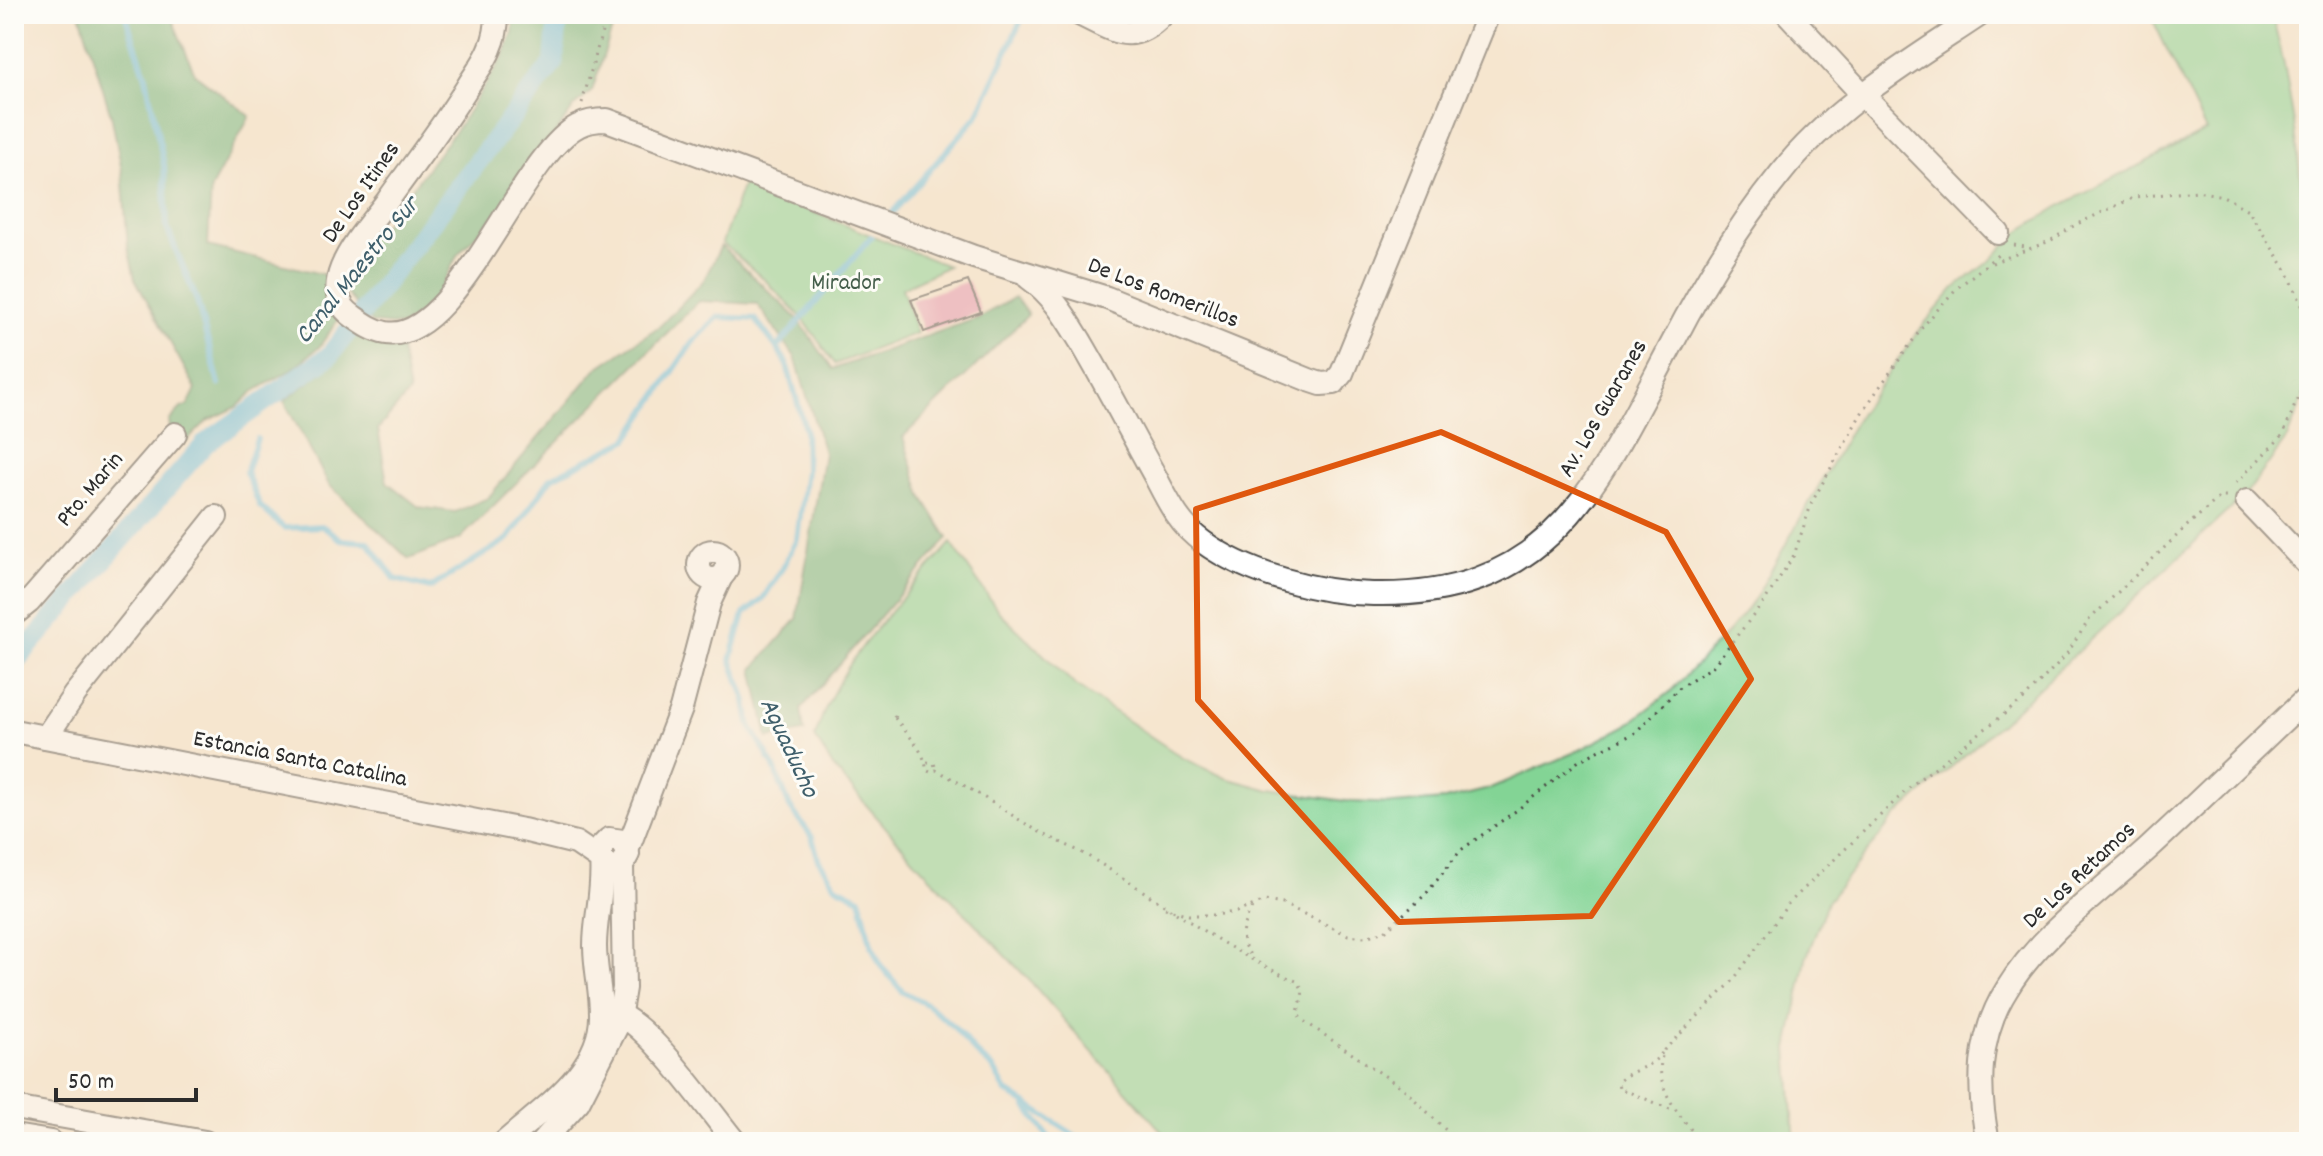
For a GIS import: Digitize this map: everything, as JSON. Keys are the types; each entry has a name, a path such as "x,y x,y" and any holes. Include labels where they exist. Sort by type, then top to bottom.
{"street":[{"name":"De Los Itines","path":"497,14 496,33 490,51 440,128 366,228 342,266 336,291 345,311 382,333 405,333 416,327 438,308 460,266 501,222 559,140 585,124"},
{"path":"1079,14 1115,31 1131,34 1148,31 1163,14"},
{"name":"De Los Romerillos","path":"585,124 607,120 641,131 1022,273 1107,298 1309,380 1334,383 1342,373 1488,14"},
{"path":"1788,14 1998,233"},
{"name":"Av. Los Guaranes","path":"1022,273 1052,297 1068,320 1172,508 1183,525 1200,540 1247,567 1328,589 1389,595 1455,588 1477,581 1518,559 1546,539 1573,513 1602,475 1696,299 1741,225 1783,169 1863,95 1981,14"},
{"name":"Pto. Marin","path":"14,614 29,602 175,434"},
{"path":"2239,493 2309,566"},
{"path":"46,737 75,694 216,517"},
{"path":"505,1142 578,1075 624,988 614,851 635,826 681,709 709,603 707,586 712,575"},
{"name":"De Los Retamos","path":"1988,1142 1980,1106 1981,1066 1989,1027 2006,989 2049,938 2309,696"},
{"name":"Estancia Santa Catalina","path":"14,731 423,809 614,851"},
{"path":"542,1142 578,1102 589,1083 618,1024 610,1011"},
{"path":"610,1011 647,1035 735,1142"},
{"path":"51,1142 14,1135 16,1109 205,1142"}],"path":[{"path":"585,124 607,14"},
{"path":"1678,1113 1619,1088 1618,1082 1646,1068 1732,982 1788,904 1912,785 2024,699 2066,655 2089,620 2160,550 2220,497 2239,493 2283,435 2298,402 2308,372 2309,342 2305,312 2288,273 2248,210 2223,196 2197,191 2135,197 2075,225 2050,241 1988,265"},
{"path":"1165,908 1189,915 1214,915 1236,912 1265,901 1283,904 1348,935 1365,937 1385,931 1426,894 1461,850 1580,760 1635,733 1681,686 1712,667 1764,602 1794,555 1812,502 1870,401 1924,325 1956,289 2003,250 2004,243 1998,233"},
{"path":"2220,497 2239,493"},
{"path":"895,718 927,762 926,770 933,773 936,770 1037,831 1091,858 1165,908 1301,985 1303,993 1298,1013 1309,1027 1404,1089 1458,1142"},
{"path":"1253,906 1243,922 1241,938 1245,950 1255,961"},
{"path":"1664,1050 1661,1059 1664,1090 1701,1142"}],"highlighted area":[{"path":"1441,432 1666,532 1751,679 1591,916 1399,922 1198,700 1196,509"}],"green space":[{"path":"80,14 170,14 195,74 250,116 211,188 208,246 330,276 340,317 319,347 294,368 253,392 237,407 207,421 185,443 181,428 170,428 169,421 188,405 196,389 135,279 112,119"},
{"path":"513,14 617,14 592,91 575,106 501,209 458,254 433,304 402,326 372,323 345,292 348,274 369,239 390,218 460,124 503,57 513,32"},
{"path":"2150,14 2272,14 2295,129 2309,257 2309,384 2287,438 2247,493 2010,715 1895,817 1827,902 1806,959 1788,1049 1795,1142 1171,1142 1030,981 916,862 833,767 815,737 825,709 855,657 872,633 951,543 999,612 1076,686 1183,758 1226,778 1270,790 1352,802 1394,804 1445,800 1489,789 1580,750 1626,726 1669,693 1729,631 1756,597 1860,413 1923,325 1955,288 1992,259 2015,234 2058,207 2206,131"},
{"name":"Mirador","path":"743,184 948,266 902,288 917,333 835,364 803,319 722,243"},
{"path":"721,246 797,318 833,369 978,318 1015,297 1028,315 903,437 922,496 948,538 801,709 804,732 768,738 753,669 797,619 824,453 795,357 757,304 699,301 460,539 409,559 329,485 284,401 336,361 359,331 388,343 400,343 409,393 378,429 387,482 419,507 455,512 488,498 596,369 661,325 704,280"}],"building":[{"path":"968,281 981,312 924,332 911,300"}],"waterway":[{"path":"125,14 146,77 164,165 167,228 197,301 219,384"},
{"name":"Canal Maestro Sur","path":"14,663 206,443 329,356 554,62 558,14"},
{"path":"893,212 977,116 1024,14"},
{"path":"257,439 246,472 260,506 284,528 322,526 342,540 368,542 395,579 430,588 508,539 551,478 627,440 692,343 718,317 755,319 777,348 871,237"},
{"name":"Aguaducho","path":"777,348 786,362 805,429 806,471 797,539 762,600 744,614 731,659 746,701 750,725 773,765 790,807 812,837 819,861 836,886 860,898 871,944 881,966 903,992 928,1005 955,1028 993,1068 1006,1091 1085,1142"},
{"name":"Aguaducho","path":"1026,1106 1052,1142"}]}
